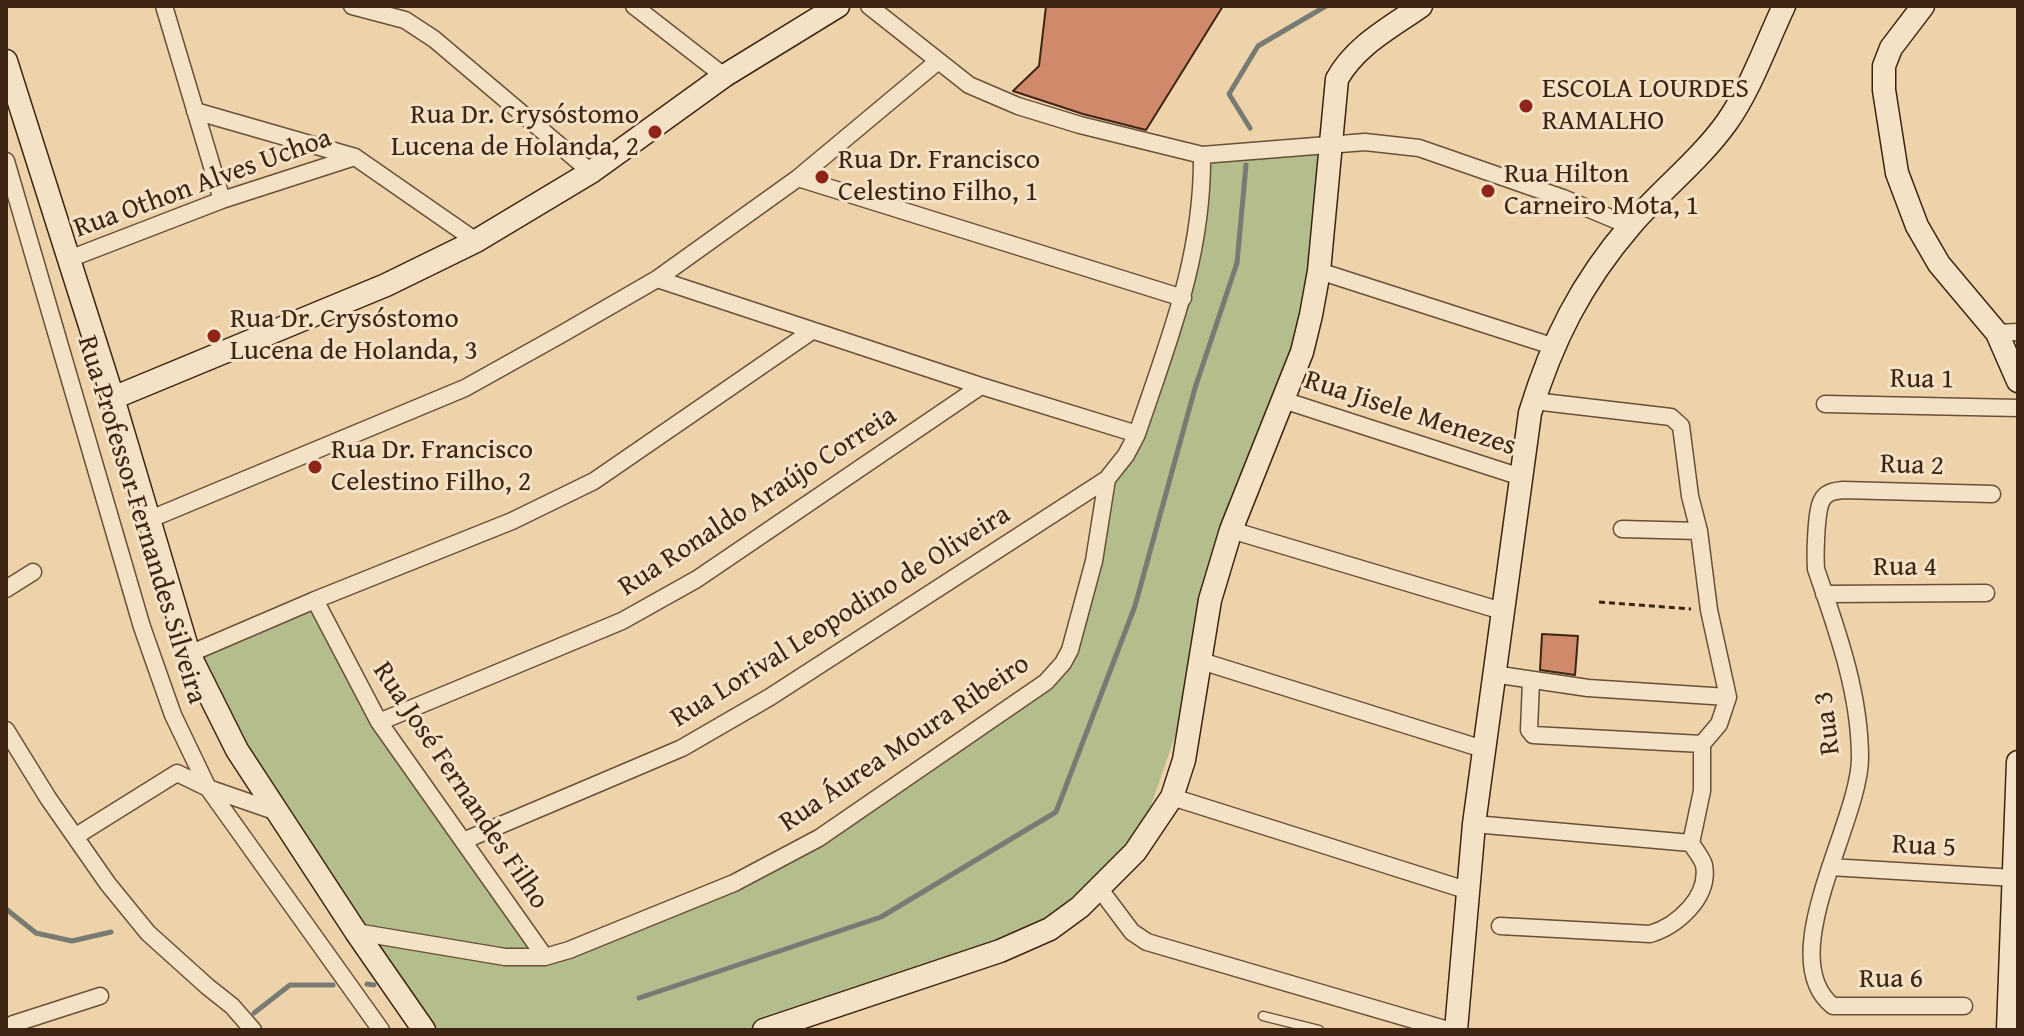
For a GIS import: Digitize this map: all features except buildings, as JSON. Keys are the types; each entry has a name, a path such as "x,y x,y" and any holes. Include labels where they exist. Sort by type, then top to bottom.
{"street":[{"path":"164,6 222,200"},
{"path":"352,6 405,20 434,39 591,172"},
{"path":"634,6 724,76"},
{"path":"113,398 386,285 476,241 591,172 724,76 838,6"},
{"path":"869,6 969,85 1018,106 1139,141 1202,155 1382,143 1419,148 1563,198 1630,226"},
{"path":"764,1030 1000,951 1050,929 1080,907 1135,852 1172,797 1184,760 1210,600 1231,530 1302,352 1319,271 1337,79 1346,62 1359,49 1421,6"},
{"path":"1456,1030 1466,890 1483,749 1534,401 1552,346 1580,296 1630,226 1728,120 1784,6"},
{"path":"1923,6 1891,48 1884,66 1884,90 1897,173 1917,226 1939,264 2008,332 2018,381"},
{"path":"6,61 113,398 189,654 237,750 424,1030"},
{"path":"148,520 465,388 657,279 798,178 937,62"},
{"path":"195,111 355,157 476,241"},
{"name":"Rua Áurea Moura Ribeiro","path":"356,932 505,957 545,957 569,950 734,883 819,838 1046,682 1070,650 1094,561 1107,479 1126,455 1137,434 1183,298 1200,221 1202,155"},
{"name":"Rua Othon Alves Uchoa","path":"69,259 222,200 355,157"},
{"name":"Rua Professor Fernandes Silveira","path":"6,161 142,627 173,715 208,788 381,1030"},
{"path":"798,178 1183,298"},
{"path":"1319,271 1552,346"},
{"path":"657,279 1137,434"},
{"path":"189,654 512,521 594,481 812,331"},
{"name":"Rua Ronaldo Araújo Correia","path":"379,722 622,621 651,606 697,579 981,386"},
{"name":"Rua Jisele Menezes","path":"1283,400 1521,477"},
{"path":"1500,926 1650,934 1664,930 1693,904 1700,892 1704,863 1691,843 1702,791 1702,744 1719,724 1728,697 1709,610 1681,426 1671,417 1534,401"},
{"name":"Rua 1","path":"1825,404 2018,408"},
{"name":"Rua Lorival Leopodino de Oliveira","path":"463,841 682,748 770,697 1107,479"},
{"name":"Rua 2","path":"1831,492 1992,494"},
{"name":"Rua 3","path":"1821,996 1814,980 1813,923 1848,812 1860,762 1858,726 1847,664 1816,569 1822,501 1831,492"},
{"path":"1622,529 1699,531"},
{"path":"1231,530 1502,611"},
{"path":"6,589 33,572"},
{"name":"Rua 4","path":"1824,594 1986,593"},
{"name":"Rua José Fernandes Filho","path":"315,600 379,722 545,957"},
{"path":"1201,661 1483,749"},
{"path":"1493,674 1588,688 1728,697"},
{"path":"1531,681 1529,730 1533,735 1702,744"},
{"path":"6,730 48,798 108,884 148,933 232,1006 253,1030"},
{"path":"2008,1030 2015,975 2018,762"},
{"path":"76,836 177,773 208,788 277,812"},
{"path":"1172,797 1466,890"},
{"path":"1474,824 1691,843"},
{"name":"Rua 5","path":"1830,867 2015,878"},
{"path":"1099,888 1132,932 1147,942 1448,1030"},
{"path":"12,1023 100,996"},
{"name":"Rua 6","path":"1821,996 1833,1006 1964,1006"}],"lane":[{"path":"1263,1016 1319,1030"}],"path":[{"path":"1599,602 1709,610"}],"green space":[{"path":"1332,145 1283,400 1201,661 1135,852 1016,944 760,1030 426,1030 189,654 315,600 379,722 542,953 569,950 819,838 1046,682 1070,650 1107,479 1137,434 1183,298 1202,155"}],"waterway":[{"path":"1250,128 1229,94 1258,46 1326,6"},
{"path":"639,998 881,917 1056,812 1135,606 1195,388 1237,263 1246,165"},
{"path":"6,909 36,933 72,941 111,932"},
{"path":"367,984 374,985"},
{"path":"254,1013 290,985 333,985"}],"place":[{"name":"ESCOLA LOURDES RAMALHO","path":"1526,106"},
{"name":"Rua Dr. Crysóstomo Lucena de Holanda, 2","path":"655,132"},
{"name":"Rua Dr. Francisco Celestino Filho, 1","path":"822,177"},
{"name":"Rua Hilton Carneiro Mota, 1","path":"1488,191"},
{"name":"Rua Dr. Crysóstomo Lucena de Holanda, 3","path":"214,336"},
{"name":"Rua Dr. Francisco Celestino Filho, 2","path":"315,467"}]}
